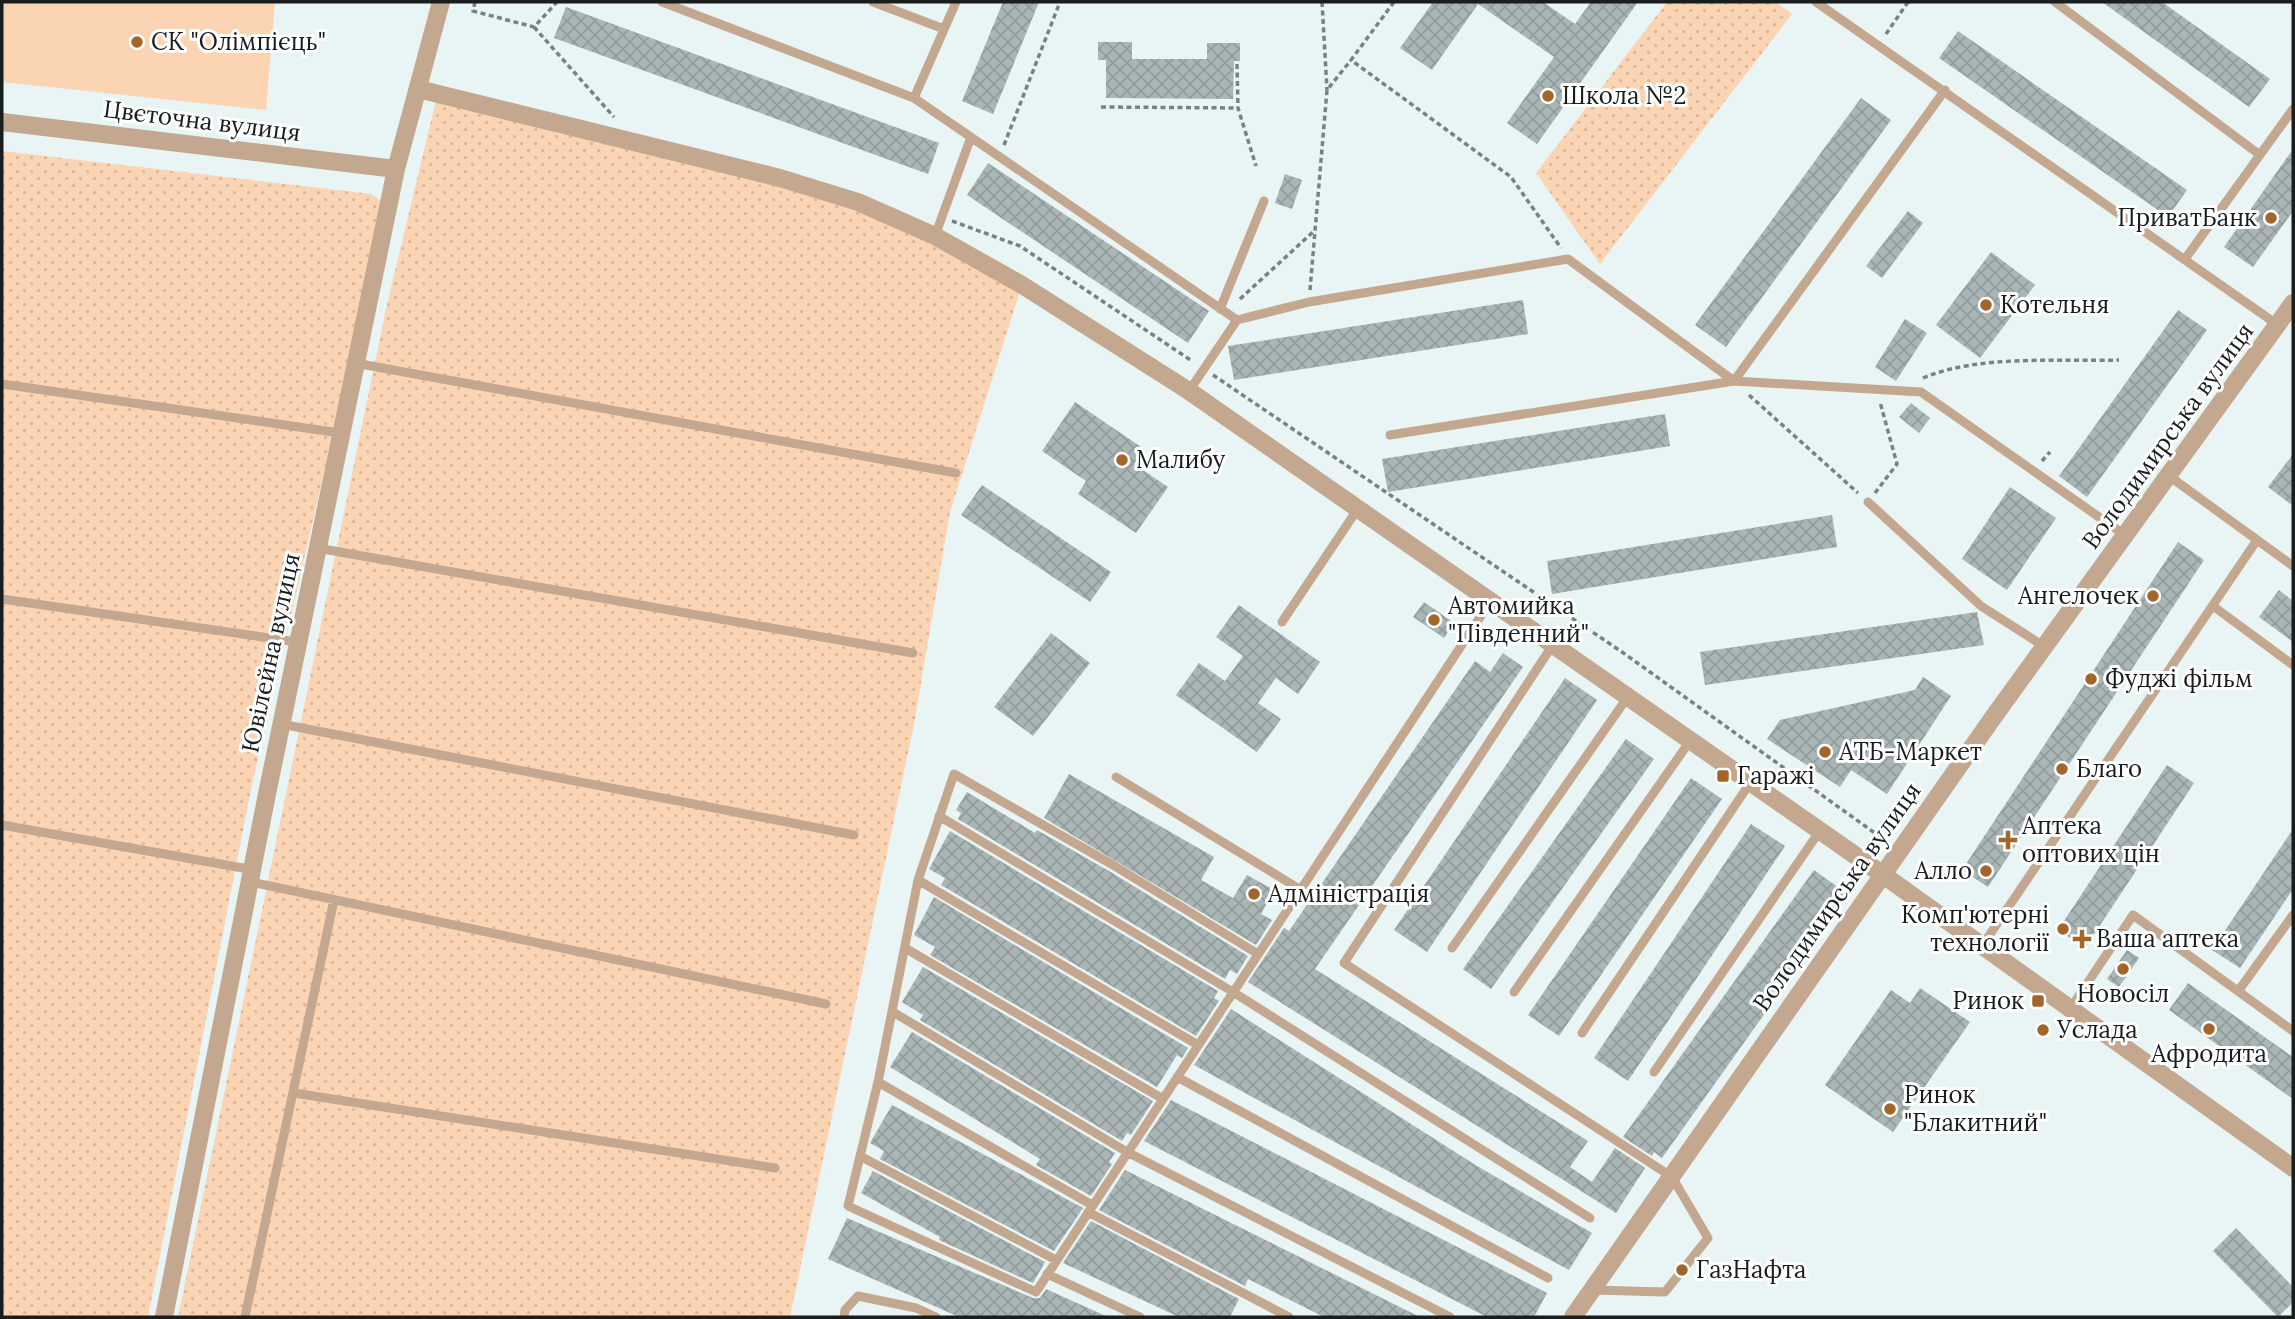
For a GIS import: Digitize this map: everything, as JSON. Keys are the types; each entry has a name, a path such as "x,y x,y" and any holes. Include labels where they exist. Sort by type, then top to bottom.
{"street":[{"name":"Ювілейна вулиця","path":"164,1317 340,433 396,169 441,2"},
{"path":"418,89 779,177 858,202 935,236 1022,285 1189,391 1882,874 2293,1168"},
{"name":"Цвєточна вулиця","path":"2,122 396,169"},
{"name":"Володимирська вулиця","path":"1573,1317 1882,874 2293,303"}],"lane":[{"path":"662,2 914,98 1237,320"},
{"path":"873,2 944,30"},
{"path":"914,98 956,2"},
{"path":"1816,2 2278,325"},
{"path":"2055,2 2260,155"},
{"path":"1734,381 1945,90"},
{"path":"2185,259 2293,109"},
{"path":"935,236 971,138"},
{"path":"1223,310 1264,201"},
{"path":"1189,391 1237,320 1309,303 1568,259 1734,381"},
{"path":"355,363 957,473"},
{"path":"1390,435 1734,381 1921,392 2126,536"},
{"path":"2,384 340,433"},
{"path":"2169,477 2293,566"},
{"path":"1868,502 1981,606 2045,647"},
{"path":"1282,622 1357,510"},
{"path":"1982,946 2257,540"},
{"path":"317,548 913,653"},
{"path":"2,599 298,642"},
{"path":"1258,954 1113,865 954,775 918,880 878,1082 848,1206 1037,1292 1490,602"},
{"path":"2213,606 2293,665"},
{"path":"1552,646 1344,962 1672,1177 1708,1238 1665,1292 1592,1290"},
{"path":"1452,948 1628,698"},
{"path":"281,724 854,835"},
{"path":"1514,992 1690,741"},
{"path":"1116,777 1300,890"},
{"path":"1582,1033 1750,783"},
{"path":"939,816 1233,992 1590,1218"},
{"path":"2,825 252,876 334,900 826,1004"},
{"path":"1654,1072 1819,832"},
{"path":"918,880 1198,1045"},
{"path":"245,1317 334,900"},
{"path":"2070,1009 2133,915 2293,1031"},
{"path":"2239,990 2293,915"},
{"path":"905,948 1163,1099"},
{"path":"893,1012 1127,1152 1450,1317"},
{"path":"1177,1077 1548,1278"},
{"path":"878,1082 1090,1209 1289,1317"},
{"path":"294,1093 775,1168"},
{"path":"860,1156 1056,1260"},
{"path":"1047,1274 1140,1317"},
{"path":"844,1317 845,1310 858,1296 916,1308 936,1317"}],"path":[{"path":"475,2 473,11 534,27 557,2"},
{"path":"999,156 1060,2"},
{"path":"1309,303 1327,90 1321,2"},
{"path":"1327,90 1394,2"},
{"path":"1880,45 1908,2"},
{"path":"1351,60 1511,177 1568,259"},
{"path":"1237,64 1238,108 1256,166"},
{"path":"1101,107 1238,108"},
{"path":"1223,310 1315,231"},
{"path":"1892,391 1940,371 1984,363 2119,360"},
{"path":"1734,381 1868,502 1897,464 1877,390"}],"shaded area":[{"name":"СК \"Олімпієць\"","path":"2,2 275,2 266,110 2,82"},
{"path":"1667,2 1776,2 1792,14 1600,264 1536,173"},
{"path":"437,96 858,202 1022,285 950,512 914,724 790,1317 178,1317 386,309"},
{"path":"2,151 371,194 381,201 334,429 251,789 148,1317 2,1317"}],"building":[{"path":"1003,2 1039,2 993,114 962,101"},
{"name":"Школа №2","path":"1433,2 1543,2 1575,24 1591,2 1638,2 1537,144 1507,123 1554,57 1478,4 1432,70 1400,48"},
{"path":"2102,2 2162,2 2270,79 2249,107"},
{"path":"566,7 939,143 928,174 554,38"},
{"path":"1958,31 2187,190 2168,217 1939,58"},
{"path":"1098,42 1132,42 1132,59 1207,59 1207,43 1240,43 1240,61 1234,61 1233,99 1106,98 1106,60 1098,60"},
{"path":"1861,98 1891,120 1726,347 1695,325"},
{"path":"2293,149 2293,211 2253,267 2224,247"},
{"path":"988,163 1209,311 1188,343 967,195"},
{"path":"1285,174 1302,180 1292,209 1275,203"},
{"path":"1908,211 1923,223 1882,278 1866,266"},
{"name":"Котельня","path":"1991,252 2035,285 1980,358 1936,325"},
{"path":"1523,300 1528,334 1234,380 1228,346"},
{"path":"2178,310 2207,330 2087,497 2059,476"},
{"path":"1905,319 1927,333 1896,381 1875,367"},
{"path":"1075,402 1144,449 1134,464 1168,487 1136,533 1078,494 1086,481 1042,451"},
{"path":"1911,403 1930,418 1919,433 1899,417"},
{"path":"1665,414 1670,446 1388,492 1382,459"},
{"path":"2293,454 2293,506 2268,487"},
{"path":"982,485 1111,572 1090,602 961,515"},
{"path":"2010,487 2056,518 2007,590 1962,559"},
{"path":"1832,515 1837,547 1552,594 1547,561"},
{"path":"2178,542 2204,560 1988,887 1962,870"},
{"path":"2279,590 2293,601 2293,642 2259,617"},
{"name":"Автомийка \"Південний\"","path":"1424,602 1454,623 1444,638 1413,617"},
{"path":"1239,605 1320,662 1298,694 1276,678 1258,703 1281,719 1257,752 1176,695 1199,663 1225,681 1243,656 1216,637"},
{"path":"1977,612 1984,645 1705,685 1700,652"},
{"path":"1051,633 1090,663 1033,736 994,707"},
{"path":"1503,653 1523,667 1315,969 1588,1141 1570,1167 1592,1182 1615,1148 1645,1168 1616,1213 1248,982 1284,928 1289,931 1475,661 1490,672"},
{"path":"1923,677 1951,696 1887,794 1851,770 1840,787 1767,739 1780,720 1915,690"},
{"path":"1565,678 1597,700 1427,952 1394,930"},
{"path":"1626,739 1654,759 1491,989 1463,969"},
{"path":"2167,765 2194,783 2085,948 2058,930"},
{"path":"1069,774 1214,857 1201,880 1233,898 1247,875 1274,890 1261,914 1272,920 1256,945 1044,818"},
{"path":"1691,778 1722,799 1559,1036 1528,1015"},
{"path":"967,792 1035,833 1037,830 1109,871 1248,956 1237,974 1230,970 1225,979 958,819 961,813 956,810"},
{"path":"1751,824 1785,846 1628,1081 1594,1058"},
{"path":"2293,829 2293,889 2240,968 2212,950"},
{"path":"950,831 1218,991 1214,998 1219,1001 1196,1036 941,885 945,878 929,869"},
{"path":"1814,870 1849,895 1662,1158 1654,1152 1652,1156 1623,1137"},
{"path":"934,897 1188,1048 1182,1058 1177,1055 1157,1087 930,955 935,947 914,935"},
{"name":"Новосіл","path":"2127,950 2139,958 2119,987 2107,979"},
{"path":"923,967 1153,1101 1131,1135 1127,1133 1122,1141 920,1020 923,1015 902,1002"},
{"path":"2188,983 2293,1057 2293,1099 2169,1010"},
{"path":"1920,988 1970,1022 1893,1132 1825,1085 1891,990 1910,1003"},
{"path":"1231,1009 1477,1166 1592,1233 1569,1270 1194,1065"},
{"path":"912,1032 1115,1153 1109,1162 1112,1164 1091,1196 1036,1165 1040,1159 890,1067"},
{"path":"1171,1100 1547,1293 1534,1317 1487,1317 1144,1141"},
{"path":"892,1105 1083,1208 1054,1251 880,1159 884,1151 870,1143"},
{"path":"1125,1170 1420,1317 1324,1317 1248,1279 1245,1286 1099,1210"},
{"path":"873,1171 1045,1262 1033,1283 939,1240 940,1237 861,1193"},
{"path":"847,1218 1033,1298 1040,1298 1046,1289 1108,1317 959,1317 828,1259"},
{"path":"1091,1221 1239,1299 1230,1317 1179,1317 1063,1263"},
{"path":"2236,1228 2293,1287 2293,1302 2278,1317 2213,1251"}],"place":[{"name":"СК \"Олімпієць\"","path":"137,42"},
{"name":"Школа №2","path":"1548,96"},
{"name":"ПриватБанк","path":"2271,218"},
{"name":"Котельня","path":"1986,305"},
{"name":"Малибу","path":"1122,460"},
{"name":"Ангелочек","path":"2153,596"},
{"name":"Автомийка \"Південний\"","path":"1434,620"},
{"name":"Фуджі фільм","path":"2091,679"},
{"name":"АТБ-Маркет","path":"1825,752"},
{"name":"Благо","path":"2062,769"},
{"name":"Гаражі","path":"1723,776"},
{"name":"Аптека оптових цін","path":"2008,840"},
{"name":"Алло","path":"1986,871"},
{"name":"Адміністрація","path":"1254,894"},
{"name":"Комп'ютерні технології","path":"2063,929"},
{"name":"Ваша аптека","path":"2082,939"},
{"name":"Новосіл","path":"2123,969"},
{"name":"Ринок","path":"2038,1001"},
{"name":"Афродита","path":"2209,1029"},
{"name":"Услада","path":"2043,1030"},
{"name":"Ринок \"Блакитний\"","path":"1890,1109"},
{"name":"ГазНафта","path":"1682,1270"}]}
